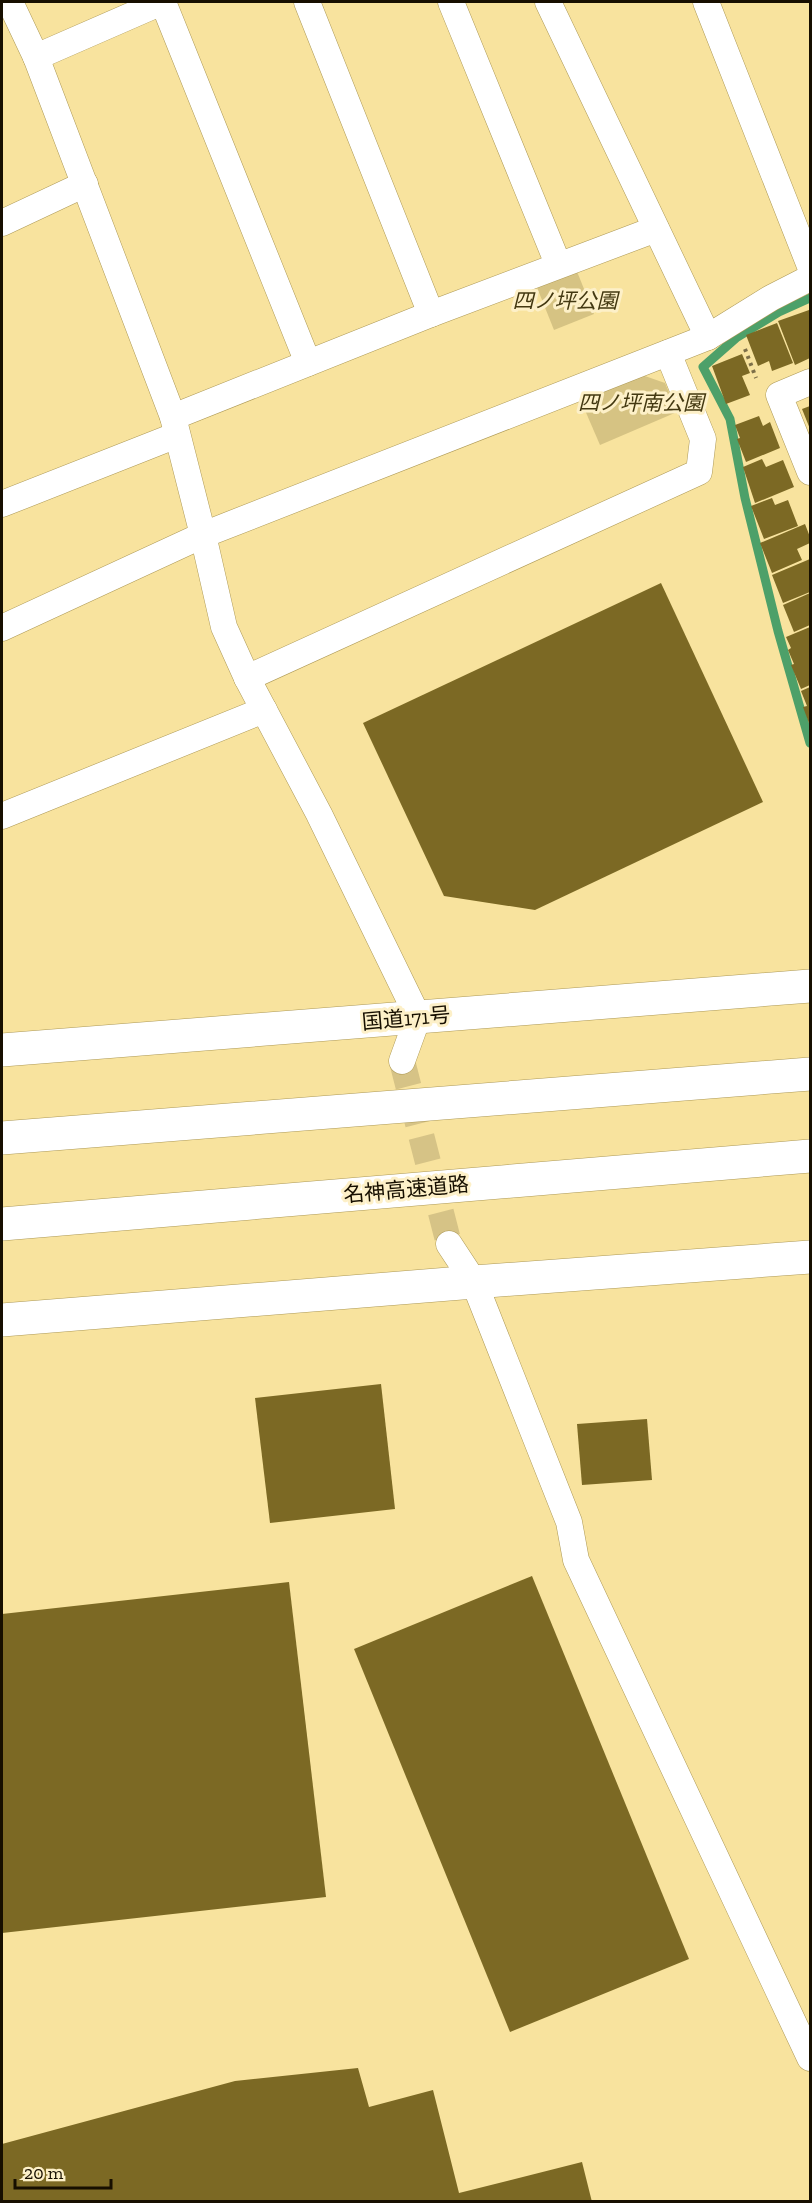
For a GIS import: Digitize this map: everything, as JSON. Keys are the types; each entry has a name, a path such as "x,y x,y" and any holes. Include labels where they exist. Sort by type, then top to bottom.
{"highway":[{"name":"国道171号","path":"2,1050 810,986"},
{"path":"2,1138 810,1074"},
{"name":"名神高速道路","path":"2,1224 810,1156"},
{"path":"2,1320 810,1257"}],"street":[{"path":"36,57 162,2 308,363"},
{"path":"307,2 431,314"},
{"path":"451,2 558,264"},
{"path":"548,2 708,337"},
{"path":"706,2 810,266"},
{"path":"8,9 36,57 175,426 224,627 247,678 319,814 418,1017 402,1061"},
{"path":"2,223 85,184"},
{"path":"2,504 308,363 558,264 656,229"},
{"path":"2,628 203,535 708,337 771,298 810,279"},
{"path":"247,678 699,472 703,439 668,353"},
{"path":"810,382 780,395 810,472"},
{"path":"2,816 264,710"},
{"path":"449,1244 474,1282 569,1522 576,1560 808,2046"}],"path":[{"path":"744,348 759,387 780,395"}],"green space":[{"name":"四ノ坪公園","path":"576,269 594,314 554,330 536,285"},
{"name":"四ノ坪南公園","path":"642,375 665,383 677,412 600,445 581,401"}],"building":[{"path":"809,310 810,358 795,365 778,321"},
{"path":"777,323 793,363 772,371 769,361 758,366 746,335"},
{"path":"742,354 750,373 742,376 750,395 726,404 712,366"},
{"path":"810,406 810,429 802,409"},
{"path":"759,416 763,426 770,422 780,448 746,462 737,439 740,438 735,425"},
{"path":"762,459 766,467 783,460 794,487 755,503 743,467"},
{"path":"772,498 775,505 788,500 798,526 764,539 751,506"},
{"path":"805,524 810,543 797,549 802,560 772,573 760,543"},
{"path":"810,559 810,592 783,603 772,575"},
{"path":"661,583 763,802 535,910 444,896 363,723"},
{"path":"810,593 810,625 794,632 783,605"},
{"path":"810,627 810,685 801,689 791,665 794,664 786,637"},
{"path":"810,687 810,726 803,707 807,706 801,691"},
{"path":"381,1384 395,1509 270,1523 255,1398"},
{"path":"647,1419 652,1480 582,1485 577,1424"},
{"path":"532,1576 689,1959 510,2032 354,1649"},
{"path":"289,1582 326,1897 2,1933 2,1614"},
{"path":"358,2068 369,2107 433,2090 459,2193 582,2162 592,2202 2,2202 2,2144 235,2081"}],"waterway":[{"path":"810,298 779,312 736,338 703,367 730,419 745,498 778,631 810,743"}],"tunnel":[{"path":"402,1061 449,1244"}]}
